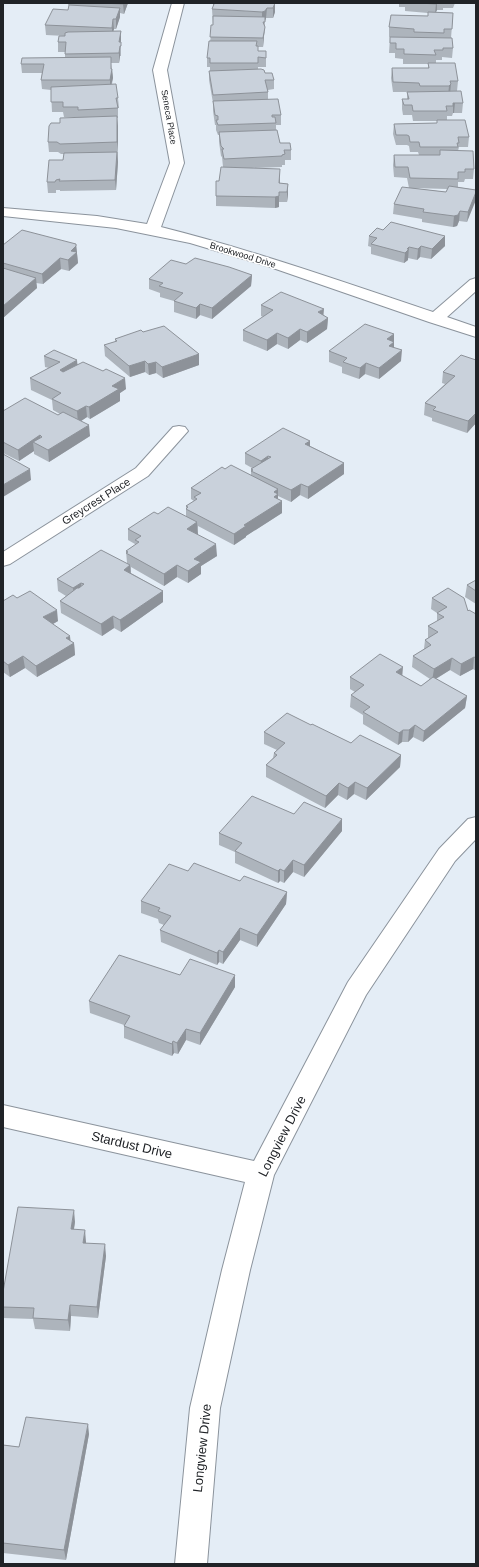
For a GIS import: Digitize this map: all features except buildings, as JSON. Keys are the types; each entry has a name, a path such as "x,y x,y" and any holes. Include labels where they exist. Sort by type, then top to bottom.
{"street":[{"name":"Seneca Place","path":"152,230 177,163 160,70 178,3"},
{"name":"Brookwood Drive","path":"3,212 64,216 152,230 227,248 476,332"},
{"path":"435,319 476,283"},
{"name":"Greycrest Place","path":"3,560 142,472 179,431"},
{"name":"Longview Drive","path":"190,1564 205,1408 236,1270 261,1174 357,989 446,855 476,825"},
{"name":"Stardust Drive","path":"3,1116 261,1174"}]}
